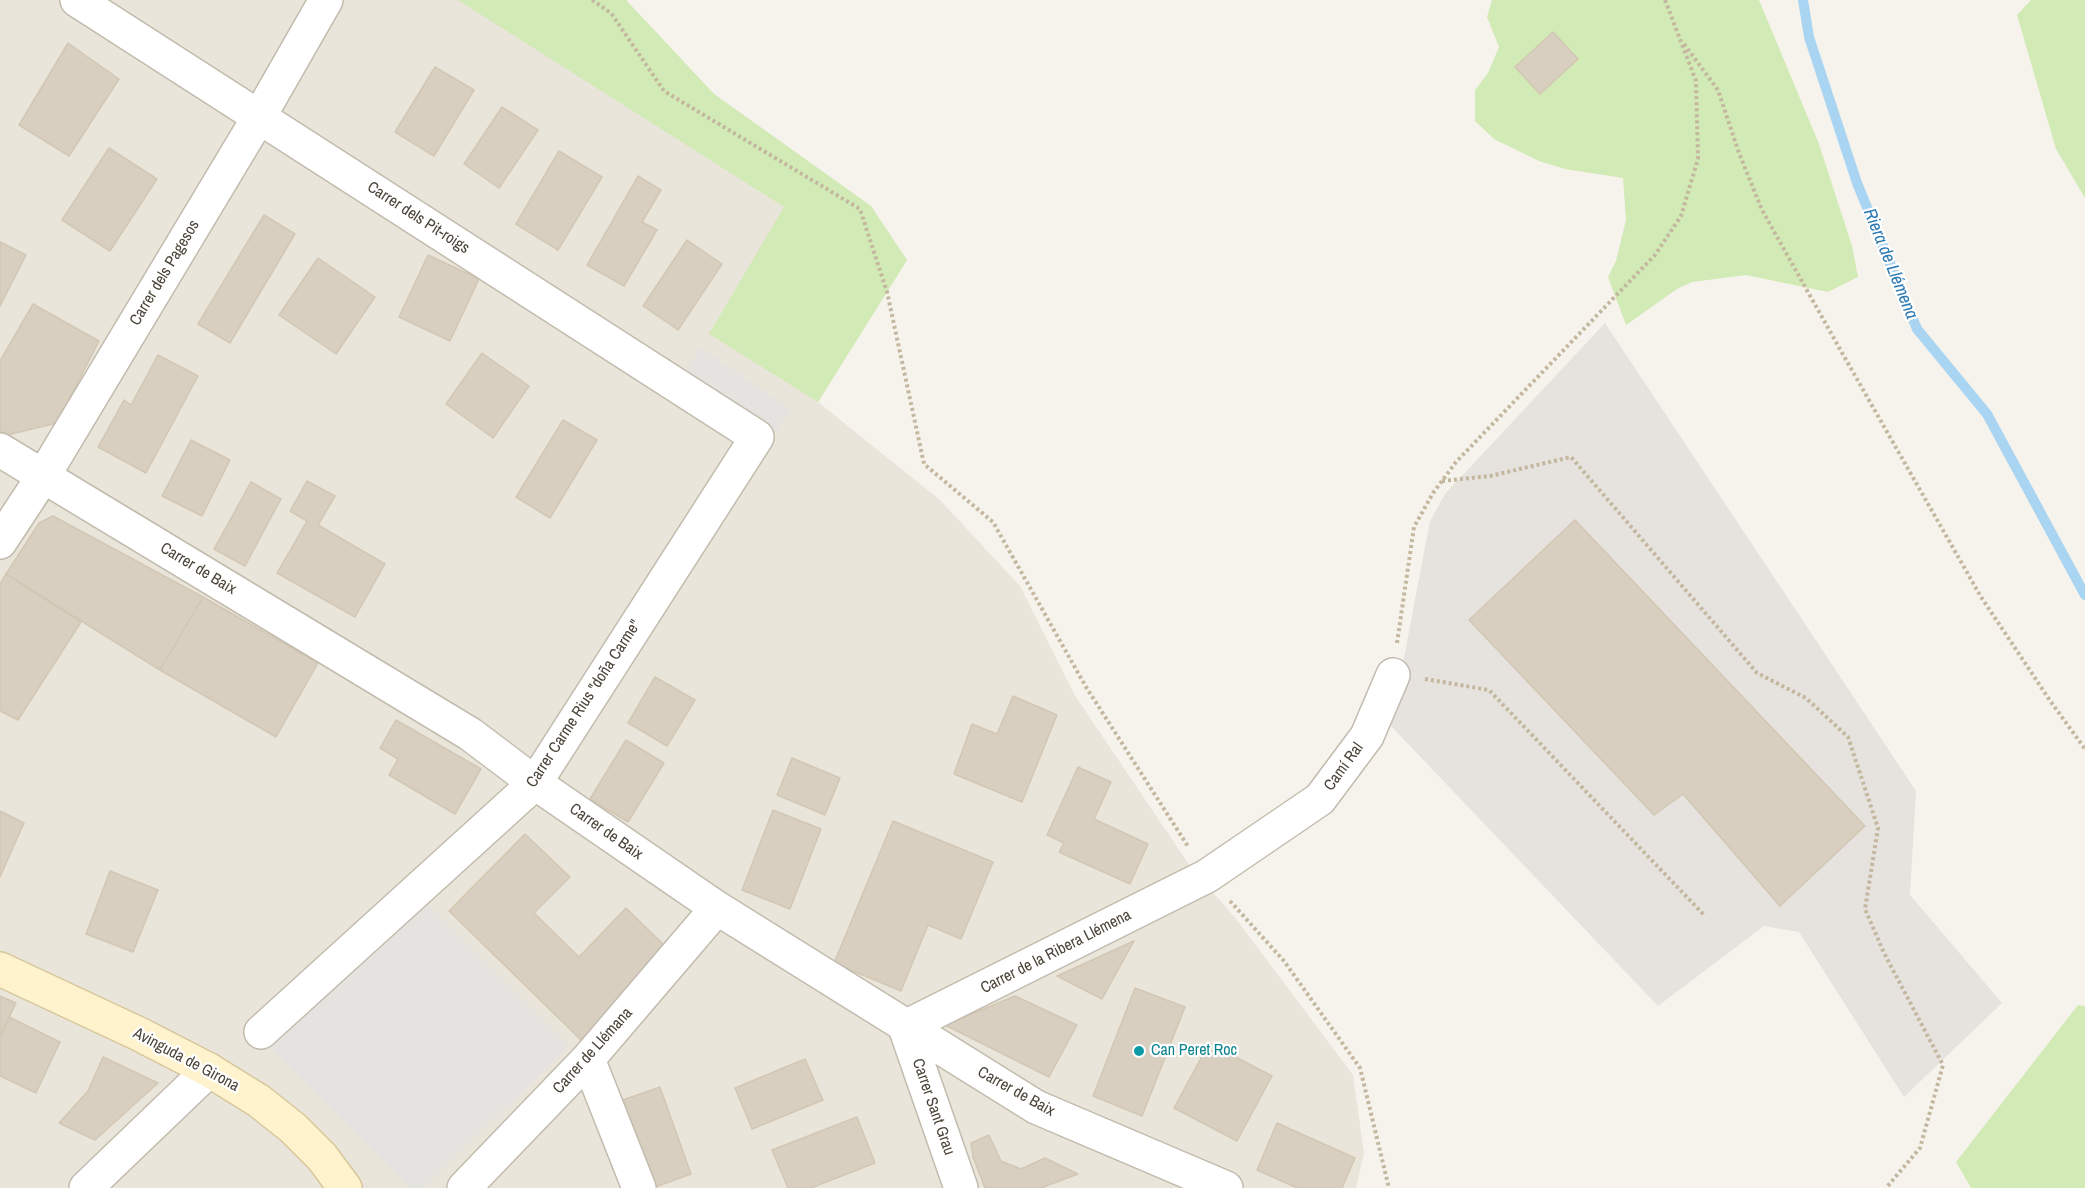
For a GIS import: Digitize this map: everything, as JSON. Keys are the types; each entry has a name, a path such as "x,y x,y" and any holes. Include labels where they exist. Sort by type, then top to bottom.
{"main road":[{"name":"Avinguda de Girona","path":"0,969 210,1070 259,1101 293,1128 322,1157 345,1188"}],"street":[{"name":"Carrer dels Pit-roigs","path":"77,0 757,437"},
{"name":"Carrer dels Pagesos","path":"0,542 44,475 259,117 326,0"},
{"name":"Carrer Carme Rius \"doña Carme\"","path":"261,1032 535,783 757,437"},
{"name":"Carrer de Baix","path":"0,450 470,734 535,783 717,908 1036,1107 1226,1188"},
{"name":"Camí Ral","path":"1207,876 1320,799 1367,735 1393,675"},
{"name":"Carrer de la Ribera Llémena","path":"905,1027 1207,876"},
{"name":"Carrer de Llémana","path":"464,1188 588,1059 717,908"},
{"name":"Carrer Sant Grau","path":"905,1027 961,1188"},
{"path":"588,1059 639,1188"},
{"path":"87,1188 210,1070"}],"path":[{"path":"592,0 611,13 664,91 860,209 887,292 924,464 993,522 1086,687 1207,876 1284,961 1360,1068 1389,1188"},
{"path":"1665,0 1696,81 1698,159 1681,216 1655,255 1456,462 1442,481 1414,527 1393,675 1489,690 1705,916"},
{"path":"1680,39 1718,90 1739,153 1762,210 1858,381 1982,597 2085,749"},
{"path":"1442,481 1490,476 1571,457 1757,673 1806,698 1848,738 1878,828 1865,909 1884,953 1943,1065 1920,1148 1886,1188"}],"shaded area":[{"path":"0,0 626,0 714,94 871,206 907,260 818,402 940,500 1020,586 1074,694 1190,866 1237,920 1353,1075 1364,1153 1356,1188 0,1188"},
{"path":"1605,323 1916,791 1910,895 2002,1003 1904,1097 1799,932 1764,926 1658,1006 1391,726 1430,521 1445,494"},
{"path":"701,348 791,409 775,432 685,371"},
{"path":"425,902 569,1045 424,1188 410,1188 268,1046"}],"green space":[{"path":"458,0 626,0 714,94 871,206 907,260 818,402 709,334 784,207"},
{"path":"1492,0 1759,0 1819,144 1852,246 1858,277 1828,292 1746,275 1692,282 1677,289 1626,325 1608,277 1616,261 1626,220 1623,178 1565,169 1539,161 1494,139 1475,121 1475,90 1488,73 1499,47 1487,17"},
{"path":"2031,0 2085,0 2085,198 2056,149 2017,15"},
{"path":"2078,1005 2085,1006 2085,1188 1971,1188 1956,1162"}],"building":[{"path":"1553,32 1578,59 1540,94 1515,67"},
{"path":"68,43 119,79 69,156 19,125"},
{"path":"435,67 474,90 434,156 395,132"},
{"path":"502,107 538,130 499,188 464,164"},
{"path":"109,148 157,179 110,251 62,220"},
{"path":"559,151 602,177 558,250 516,224"},
{"path":"638,176 661,190 642,222 657,230 624,286 587,265"},
{"path":"264,215 295,234 230,343 198,324"},
{"path":"687,240 722,264 678,330 643,306"},
{"path":"0,242 26,255 0,306"},
{"path":"428,255 479,279 450,341 399,317"},
{"path":"318,258 375,297 336,354 279,315"},
{"path":"33,304 99,341 57,423 7,435 0,431 0,361"},
{"path":"482,353 529,386 493,438 446,404"},
{"path":"158,355 198,376 146,473 98,447 124,400 131,405"},
{"path":"563,420 597,440 550,518 516,497"},
{"path":"191,440 230,460 202,516 162,496"},
{"path":"307,481 335,496 318,525 385,564 355,617 277,573 307,521 290,511"},
{"path":"251,482 281,499 245,566 214,549"},
{"path":"53,516 203,597 160,670 6,574 39,523"},
{"path":"1575,520 1865,826 1780,906 1683,794 1654,815 1469,620"},
{"path":"6,574 81,622 18,720 0,711 0,584"},
{"path":"203,597 318,663 276,737 160,670"},
{"path":"655,677 695,700 667,746 628,723"},
{"path":"1013,696 1057,715 1022,802 954,774 972,724 997,734"},
{"path":"396,720 481,769 455,814 389,775 398,759 380,748"},
{"path":"626,740 664,763 628,822 590,799"},
{"path":"792,758 840,778 825,815 777,795"},
{"path":"1078,767 1111,782 1094,819 1148,844 1130,884 1059,852 1064,843 1047,835"},
{"path":"773,810 821,829 790,909 742,890"},
{"path":"0,811 24,823 0,877"},
{"path":"893,821 993,862 961,939 928,925 901,991 834,963"},
{"path":"525,834 570,877 534,913 579,957 626,908 669,950 581,1040 449,911"},
{"path":"110,871 158,890 133,952 86,934"},
{"path":"1134,941 1102,999 1057,976"},
{"name":"Can Peret Roc","path":"1135,988 1185,1007 1142,1116 1093,1096"},
{"path":"0,996 16,1003 0,1037"},
{"path":"1015,996 1077,1025 1049,1077 945,1025"},
{"path":"9,1017 60,1042 36,1093 0,1076 0,1037"},
{"path":"1209,1043 1272,1076 1237,1141 1174,1108"},
{"path":"103,1057 158,1083 95,1140 59,1123 88,1091"},
{"path":"805,1059 823,1100 752,1129 735,1088"},
{"path":"660,1087 691,1174 653,1188 620,1101"},
{"path":"857,1117 875,1163 811,1188 788,1188 772,1150"},
{"path":"1277,1123 1355,1158 1342,1188 1297,1188 1257,1170"},
{"path":"989,1135 1001,1161 1021,1169 1045,1158 1078,1174 1041,1188 985,1188 973,1157 971,1143"}],"waterway":[{"name":"Riera de Llémena","path":"1803,0 1809,37 1857,183 1917,329 1987,414 2085,595"}],"place":[{"name":"Can Peret Roc","path":"1139,1051"}]}
